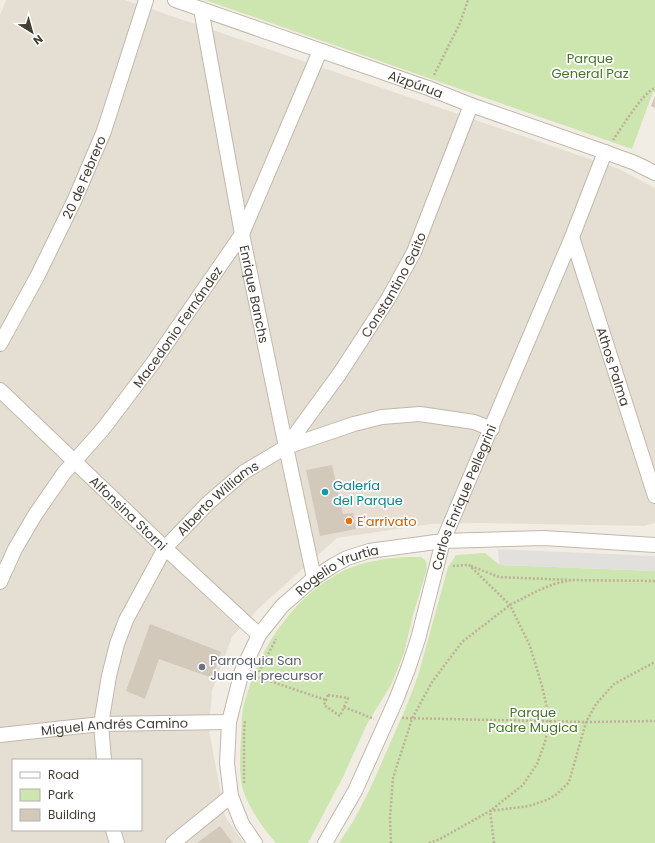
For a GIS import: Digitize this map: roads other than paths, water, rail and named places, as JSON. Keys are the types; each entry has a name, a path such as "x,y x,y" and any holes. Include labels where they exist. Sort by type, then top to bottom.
{"street":[{"name":"20 de Febrero","path":"0,344 37,277 104,131 146,0"},
{"name":"Aizpúrua","path":"175,0 428,88 471,105 635,163 655,173"},
{"name":"Enrique Banchs","path":"201,9 242,234 314,578"},
{"name":"Macedonio Fernández","path":"0,582 15,549 35,515 64,473 103,429 153,364 242,234 320,51"},
{"name":"Constantino Gaito","path":"286,447 340,372 396,285 414,252 471,105"},
{"name":"Carlos Enrique Pellegrini","path":"325,843 355,791 408,669 418,639 443,541 572,237 605,152"},
{"name":"Athos Palma","path":"572,237 655,496"},
{"name":"Alfonsina Storni","path":"0,390 165,548 259,634"},
{"name":"Alberto Williams","path":"104,759 101,724 109,676 117,644 126,620 165,548 208,503 244,472 286,447 354,424 390,416 420,414 474,422 492,428"},
{"name":"Rogelio Yrurtia","path":"255,843 242,824 229,790 227,763 229,722 242,671 259,634 282,606 314,578 347,558 369,551 443,541 544,538 655,545"},
{"name":"Miguel Andrés Camino","path":"0,735 101,724 229,722"},
{"path":"173,843 229,790"},
{"path":"113,831 117,843"}],"place":[{"name":"Galería del Parque","path":"325,492"},
{"name":"E'arrivato","path":"349,521"},
{"name":"Parroquia San Juan el precursor","path":"202,667"}],"park label":[{"name":"Parque General Paz","path":"590,66"},
{"name":"Parque Padre Mugica","path":"533,720"}]}
